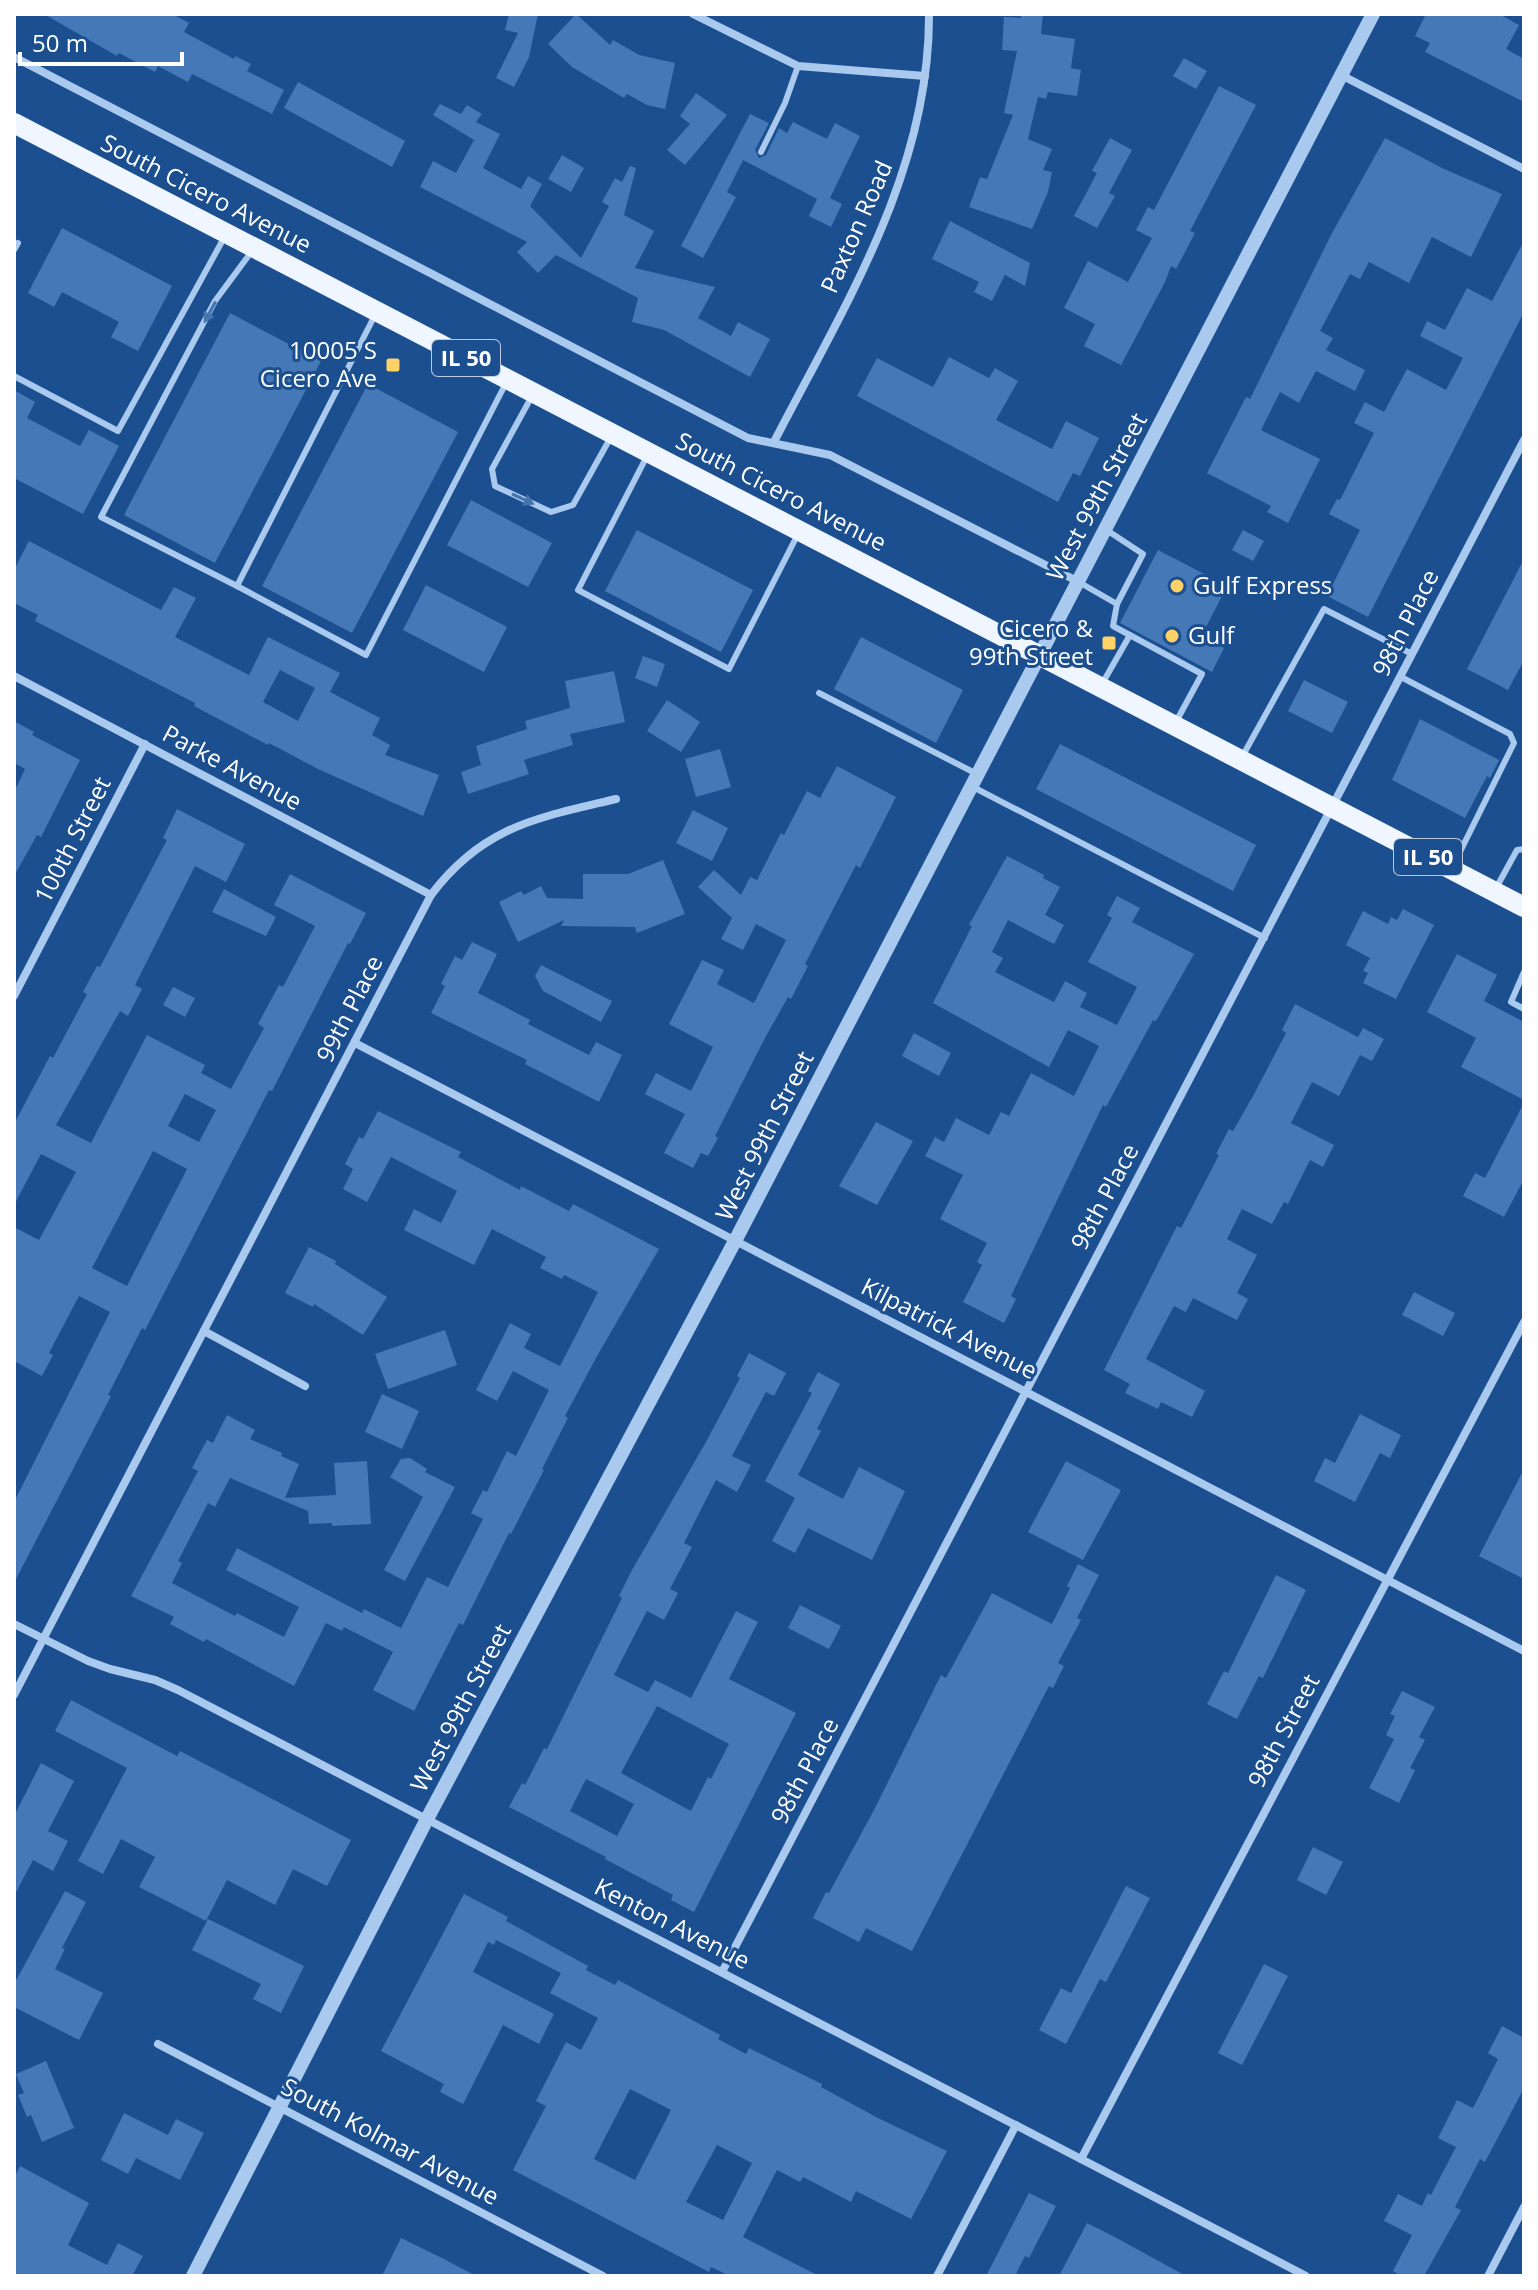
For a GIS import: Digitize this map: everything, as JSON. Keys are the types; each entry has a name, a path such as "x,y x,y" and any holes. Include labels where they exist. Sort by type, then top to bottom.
{"main road":[{"name":"South Cicero Avenue","path":"14,123 1524,907"}],"street":[{"path":"693,14 798,66 925,76"},
{"name":"Paxton Road","path":"774,442 871,254 898,191 915,131 925,76 929,14"},
{"name":"West 99th Street","path":"193,2276 427,1819 735,1241 1373,14"},
{"name":"South Cicero Avenue","path":"14,57 748,438 830,455 1077,581"},
{"path":"1341,75 1524,169"},
{"name":"98th Place","path":"722,1972 1524,440"},
{"name":"Parke Avenue","path":"14,676 431,895"},
{"name":"100th Street","path":"14,996 145,744"},
{"name":"99th Place","path":"14,1695 431,895 447,874 478,847 527,820 616,799"},
{"name":"Kilpatrick Avenue","path":"355,1043 1524,1651"},
{"name":"98th Street","path":"1081,2159 1524,1322"},
{"path":"204,1331 305,1386"},
{"name":"Kenton Avenue","path":"14,1624 88,1661 155,1680 178,1690 1306,2276"},
{"name":"South Kolmar Avenue","path":"158,2044 603,2276"},
{"path":"937,2276 1016,2125"},
{"path":"1488,2276 1524,2207"}],"lane":[{"path":"761,152 785,103 798,66"},
{"path":"14,376 118,431 226,233"},
{"path":"254,248 215,301 101,517 366,655 508,380"},
{"path":"237,586 377,312"},
{"path":"533,393 492,469 495,486 551,512 573,505 612,434"},
{"path":"649,453 578,590 729,669 799,531"},
{"path":"1105,529 1143,554 1117,604 1113,626 1202,674 1174,725"},
{"path":"1077,581 1117,604"},
{"path":"1240,759 1324,609 1412,654"},
{"path":"1100,687 1130,635"},
{"path":"1401,677 1510,734 1514,743 1451,869"},
{"path":"819,693 1265,938"},
{"path":"1495,891 1517,850 1524,849"},
{"path":"1524,972 1511,1002 1524,1009"},
{"path":"1517,989 1524,993"}],"building":[{"path":"44,14 172,14 189,23 184,32 234,59 235,56 251,64 247,71 284,90 272,114 192,74 188,82 158,66 155,72 119,53 117,56"},
{"path":"509,14 538,14 529,57 514,87 496,78 518,33 505,30"},
{"path":"576,14 610,45 613,40 639,55 675,63 665,109 647,105 627,94 624,98 572,67 548,44"},
{"path":"1021,14 1043,14 1041,34 1075,39 1071,68 1081,70 1077,96 1048,92 1046,99 1038,97 1028,139 1052,149 1043,170 1052,172 1048,192 1032,229 969,207 980,177 987,179 1013,115 1004,113 1017,51 1002,50 1004,17 1021,18"},
{"path":"1426,14 1499,14 1519,25 1506,49 1524,59 1524,102 1425,52 1430,43 1415,36"},
{"path":"1184,58 1207,71 1196,89 1173,76"},
{"path":"298,82 405,141 392,167 284,108"},
{"path":"1219,86 1256,105 1190,231 1195,233 1176,269 1171,266 1121,365 1084,346 1095,324 1064,308 1088,261 1128,282 1152,238 1136,230 1148,207 1154,210"},
{"path":"696,93 727,115 685,165 667,150 690,124 680,116"},
{"path":"440,104 461,114 467,105 482,114 476,122 500,134 483,168 521,189 528,176 542,184 530,206 581,258 609,206 602,202 615,178 622,182 630,166 636,168 624,215 654,231 635,268 715,287 698,318 731,336 738,322 770,339 750,377 664,330 632,322 638,298 556,255 538,273 517,252 527,242 420,187 433,161 456,173 474,140 433,115"},
{"path":"750,114 769,123 755,150 759,158 766,155 779,128 787,133 793,122 827,139 835,123 860,136 830,198 842,204 831,227 809,216 817,199 743,160 727,192 736,197 703,258 681,246"},
{"path":"1110,138 1132,150 1109,193 1115,196 1097,228 1074,216 1097,173 1092,171"},
{"path":"1385,138 1444,169 1502,194 1471,257 1432,237 1409,283 1369,262 1360,279 1350,274 1320,331 1333,338 1326,350 1365,370 1355,391 1316,371 1299,403 1280,392 1261,430 1320,459 1288,523 1267,512 1271,506 1207,473 1246,397 1250,399 1331,235"},
{"path":"562,155 584,168 571,192 548,179"},
{"path":"950,221 1030,263 1025,286 1005,275 992,301 974,292 979,282 932,259"},
{"path":"62,228 172,286 138,351 111,337 119,322 62,292 54,307 28,293"},
{"path":"1524,241 1524,312 1368,617 1327,596 1360,530 1329,514 1337,499 1340,500 1374,433 1354,423 1365,402 1384,412 1407,369 1446,390 1463,358 1420,336 1427,321 1445,330 1467,288 1492,301"},
{"path":"230,313 321,361 215,563 124,515"},
{"path":"949,357 989,378 995,368 1018,381 996,420 1052,449 1066,421 1099,438 1080,476 1073,473 1058,502 857,396 877,358 933,387"},
{"path":"368,384 458,432 352,633 262,586"},
{"path":"14,390 35,402 27,418 80,446 89,430 119,446 83,514 14,478"},
{"path":"471,500 552,543 528,587 447,545"},
{"path":"637,530 753,590 721,652 605,591"},
{"path":"1243,530 1264,541 1253,561 1232,550"},
{"path":"29,541 161,610 174,587 196,598 175,637 249,675 268,637 340,673 330,692 380,718 372,735 390,745 385,755 439,775 423,816 268,745 194,706 195,703 35,621 38,615 14,603 14,570","holes":["280,670 315,688 298,721 263,702"]},
{"path":"1158,550 1214,579 1210,587 1223,594 1201,637 1224,648 1212,672 1120,623"},
{"path":"1524,559 1524,660 1508,690 1467,669"},
{"path":"426,585 507,627 484,672 403,630"},
{"path":"861,637 963,690 936,743 834,689"},
{"path":"643,656 665,664 657,687 635,678"},
{"path":"614,671 625,722 570,734 573,745 524,760 529,774 468,794 461,772 481,765 476,746 527,729 525,721 570,708 565,681"},
{"path":"1304,680 1348,702 1332,733 1288,711"},
{"path":"667,700 700,722 681,752 647,731"},
{"path":"1420,719 1499,760 1465,818 1392,780"},
{"path":"14,721 34,732 32,735 80,760 41,837 37,835 14,876 14,792 25,769 16,764 14,768"},
{"path":"1060,744 1256,845 1233,891 1036,789"},
{"path":"720,749 731,787 696,797 685,759"},
{"path":"837,766 896,797 860,868 856,865 805,964 808,966 791,999 788,997 765,1038 715,1136 718,1138 708,1156 701,1153 693,1168 664,1153 685,1114 645,1094 656,1073 691,1091 713,1047 669,1024 702,960 724,970 717,984 754,1003 786,940 756,924 743,950 721,939 732,918 698,887 714,870 741,895 750,877 757,880 807,791 820,798"},
{"path":"177,809 245,844 226,882 195,866 135,985 142,989 128,1016 120,1011 56,1125 91,1143 147,1035 205,1065 201,1073 231,1089 264,1028 258,1024 279,985 283,987 315,926 274,905 290,874 366,913 272,1091 269,1090 145,1330 142,1328 108,1395 111,1396 14,1583 14,1502 110,1312 79,1296 49,1353 53,1355 42,1376 14,1361 14,1227 39,1240 76,1172 41,1154 14,1205 14,1124 87,994 83,992 97,966 100,967 167,840 163,838","holes":["185,1094 216,1110 199,1142 168,1126","153,1151 187,1169 127,1286 92,1268"]},
{"path":"693,810 728,828 712,861 676,843"},
{"path":"1007,856 1060,887 1045,915 1064,925 1054,944 1008,920 992,952 1003,958 995,972 1054,1002 1065,981 1087,993 1080,1007 1117,1025 1137,987 1088,962 1112,918 1107,915 1117,896 1140,908 1132,922 1194,954 1156,1021 1153,1020 1106,1107 1103,1105 1011,1296 1016,1299 1004,1323 963,1302 982,1265 977,1262 987,1243 940,1219 963,1175 925,1156 935,1137 944,1142 956,1118 989,1135 1001,1112 1009,1116 1031,1073 1074,1096 1099,1046 1068,1030 1049,1067 933,1003 972,926 969,925"},
{"path":"663,860 685,914 637,933 635,927 561,926 564,920 518,942 499,902 521,891 524,895 541,886 547,898 583,899 583,874 628,874"},
{"path":"224,889 276,917 266,936 212,912"},
{"path":"1403,909 1434,925 1396,999 1363,983 1368,973 1363,971 1370,958 1346,945 1363,911 1388,924 1391,917 1397,920"},
{"path":"472,942 497,954 478,993 530,1020 528,1024 589,1055 596,1042 622,1055 599,1102 525,1064 527,1060 431,1013 445,986 441,984 455,956 462,960"},
{"path":"1457,954 1497,975 1484,1001 1524,1022 1524,1100 1461,1067 1476,1038 1427,1012"},
{"path":"541,965 612,1001 601,1022 543,991 535,976"},
{"path":"173,987 195,998 185,1017 163,1005"},
{"path":"1295,1004 1358,1037 1363,1028 1384,1039 1372,1061 1360,1055 1339,1096 1312,1082 1291,1123 1334,1145 1323,1167 1310,1160 1288,1204 1284,1202 1272,1224 1242,1209 1227,1239 1257,1255 1237,1293 1248,1299 1237,1320 1193,1298 1186,1312 1174,1306 1146,1359 1205,1391 1192,1417 1161,1402 1158,1409 1125,1393 1130,1384 1104,1370 1177,1226 1181,1228 1219,1155 1216,1154 1229,1129 1233,1131 1286,1033 1282,1030"},
{"path":"914,1033 951,1053 939,1076 902,1056"},
{"path":"1524,1103 1524,1179 1504,1217 1463,1196 1475,1173 1485,1178"},
{"path":"378,1111 461,1152 458,1157 520,1190 521,1186 569,1211 573,1204 659,1249 565,1416 568,1418 544,1470 414,1711 373,1690 393,1652 344,1627 342,1631 326,1623 294,1686 206,1639 204,1642 170,1624 174,1617 131,1596 198,1471 192,1468 207,1440 213,1443 227,1415 255,1430 250,1439 299,1464 285,1498 336,1495 334,1463 367,1461 371,1524 309,1524 308,1511 230,1478 215,1507 208,1503 178,1561 182,1563 172,1583 284,1637 299,1607 226,1570 237,1548 362,1613 364,1609 401,1628 427,1577 448,1587 483,1519 471,1513 483,1490 487,1492 507,1451 516,1456 549,1390 513,1371 497,1401 476,1390 510,1323 531,1334 524,1348 560,1366 598,1292 564,1275 562,1279 540,1268 546,1257 492,1229 474,1265 404,1230 414,1209 441,1223 457,1191 391,1157 367,1202 343,1189 353,1169 345,1164"},
{"path":"876,1122 913,1141 877,1205 839,1186"},
{"path":"309,1247 336,1261 335,1264 387,1297 363,1335 314,1304 313,1307 285,1293"},
{"path":"1414,1292 1455,1313 1443,1336 1402,1315"},
{"path":"445,1330 457,1365 388,1389 375,1354"},
{"path":"749,1353 786,1373 774,1396 766,1392 732,1456 751,1465 737,1492 716,1480 684,1543 692,1547 670,1589 678,1593 664,1620 647,1611 614,1675 648,1692 655,1680 691,1698 736,1611 758,1622 729,1679 796,1713 694,1912 671,1900 673,1895 509,1807 522,1783 525,1785 544,1748 547,1749 622,1598 619,1596 632,1570 706,1442 740,1378 737,1376","holes":["657,1706 729,1744 691,1811 621,1773","586,1779 634,1804 617,1836 570,1811"]},
{"path":"818,1372 840,1384 817,1429 821,1431 798,1475 843,1499 859,1467 905,1491 872,1560 808,1528 795,1553 772,1541 795,1498 765,1481 812,1393 808,1391"},
{"path":"382,1394 419,1411 402,1449 365,1432"},
{"path":"1360,1414 1401,1435 1390,1458 1380,1453 1355,1502 1314,1481 1325,1458 1335,1463"},
{"path":"410,1458 427,1469 425,1472 455,1487 405,1581 384,1570 423,1497 390,1477 401,1459"},
{"path":"1066,1461 1121,1490 1083,1560 1028,1532"},
{"path":"1524,1469 1524,1579 1479,1556"},
{"path":"1078,1564 1099,1575 1077,1618 1081,1620 1058,1663 1064,1666 1053,1688 1049,1686 912,1951 866,1928 859,1942 813,1918 874,1810 941,1675 946,1678 992,1593 1052,1624"},
{"path":"1276,1575 1306,1590 1263,1678 1259,1676 1237,1719 1207,1704 1224,1671 1228,1673"},
{"path":"800,1605 841,1626 829,1649 788,1628"},
{"path":"1402,1691 1435,1707 1419,1737 1425,1740 1410,1768 1415,1770 1399,1803 1369,1788 1394,1739 1386,1735 1395,1716 1390,1714"},
{"path":"71,1700 177,1756 180,1751 351,1840 327,1886 293,1869 275,1905 227,1880 206,1921 139,1887 155,1857 121,1839 103,1874 78,1861 127,1768 55,1731"},
{"path":"41,1763 74,1781 48,1831 68,1841 53,1871 33,1860 14,1896 14,1816"},
{"path":"1313,1847 1343,1862 1326,1895 1297,1880"},
{"path":"1126,1886 1150,1898 1106,1982 1100,1979 1066,2044 1039,2030 1061,1988 1071,1993"},
{"path":"65,1891 86,1902 62,1948 65,1949 55,1969 103,1993 79,2040 14,2007 14,1984"},
{"path":"464,1894 588,1966 586,1970 615,1985 618,1980 720,2035 718,2039 746,2054 749,2048 822,2084 821,2087 878,2118 947,2151 911,2219 856,2191 851,2202 803,2177 800,2182 777,2170 743,2237 819,2276 730,2276 711,2267 709,2272 513,2170 546,2106 536,2101 566,2042 581,2050 598,2018 550,1993 561,1973 496,1940 494,1945 488,1942 473,1972 554,2014 539,2044 503,2025 463,2104 440,2092 444,2084 381,2051","holes":["630,2089 671,2110 635,2180 594,2159","717,2145 752,2163 723,2220 686,2202"]},
{"path":"208,1919 304,1966 281,2013 253,1999 261,1984 192,1950"},
{"path":"1264,1964 1288,1976 1242,2065 1218,2053"},
{"path":"1502,2026 1524,2038 1524,2088 1485,2162 1480,2159 1455,2207 1461,2210 1424,2276 1402,2276 1393,2271 1412,2235 1384,2221 1398,2194 1422,2206 1428,2193 1431,2195 1456,2147 1438,2138 1457,2100 1473,2108 1498,2059 1488,2053"},
{"path":"46,2061 74,2128 42,2142 31,2115 27,2117 18,2095 24,2093 16,2074"},
{"path":"124,2113 168,2135 176,2119 204,2133 180,2180 136,2158 128,2174 101,2160"},
{"path":"20,2166 89,2203 68,2245 107,2265 118,2243 143,2256 132,2276 14,2276 14,2178"},
{"path":"1029,2193 1056,2206 1029,2258 1025,2256 1015,2276 986,2276"},
{"path":"1087,2223 1113,2236 1186,2276 1059,2276"},
{"path":"401,2238 444,2259 476,2276 382,2276"}],"place":[{"name":"10005 S Cicero Ave","path":"393,365"},
{"name":"Gulf Express","path":"1177,586"},
{"name":"Gulf","path":"1172,636"},
{"name":"Cicero & 99th Street","path":"1109,643"}]}
